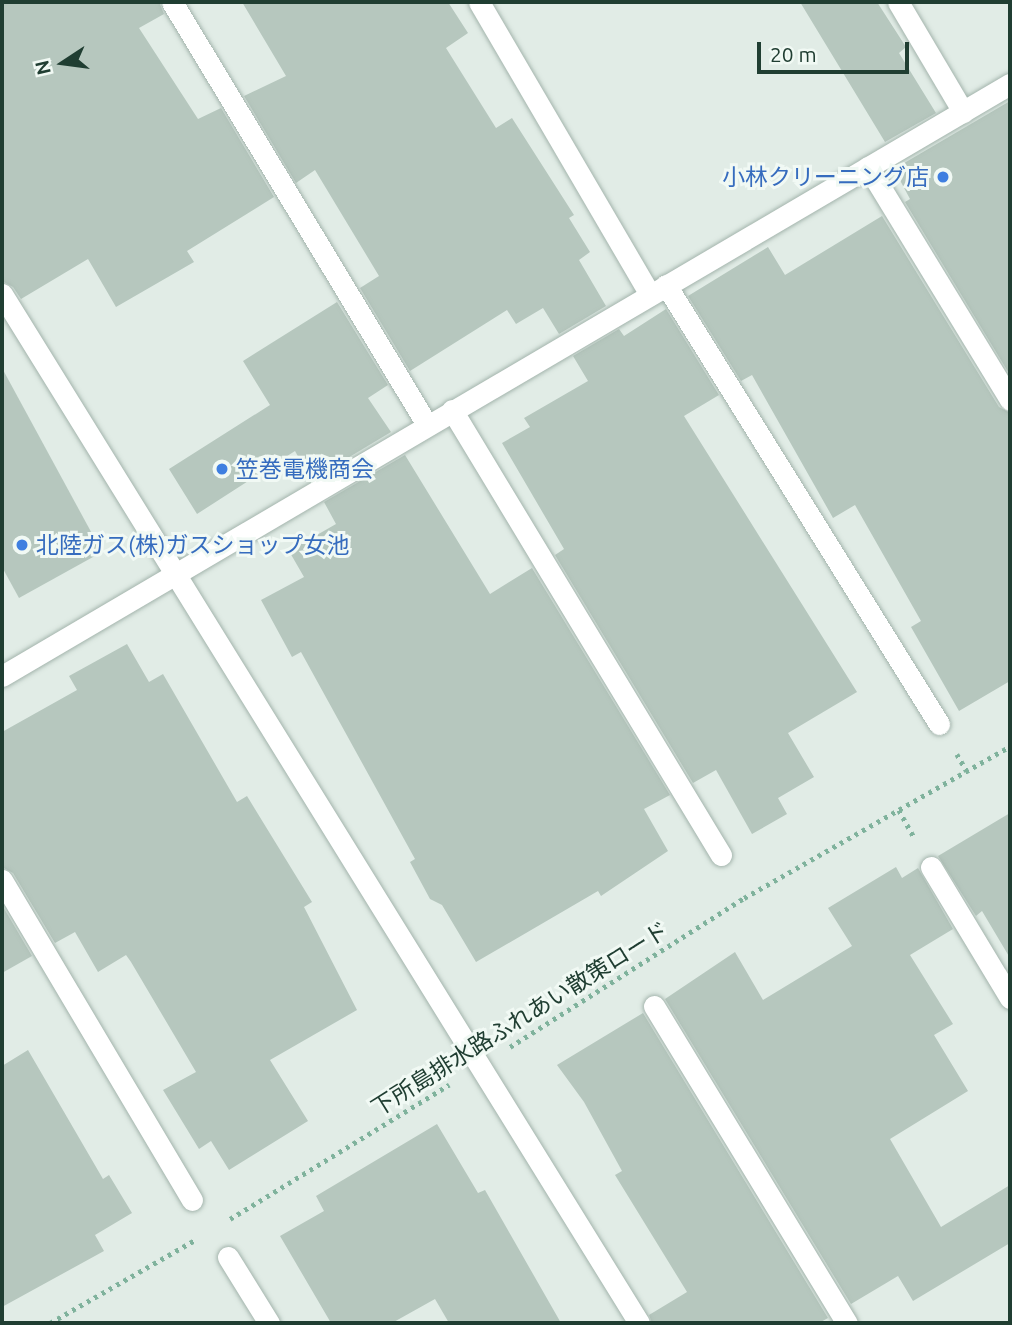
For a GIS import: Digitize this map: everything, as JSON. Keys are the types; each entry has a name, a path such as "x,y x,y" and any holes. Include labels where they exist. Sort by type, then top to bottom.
{"street":[{"path":"172,2 427,425"},
{"path":"479,2 658,290 939,724"},
{"path":"898,2 963,112"},
{"path":"2,676 1010,84"},
{"path":"868,167 1010,400"},
{"path":"2,294 177,571 639,1323"},
{"path":"453,410 721,855"},
{"path":"931,867 1010,998"},
{"path":"2,880 192,1200"},
{"path":"654,1006 847,1323"},
{"path":"228,1257 269,1323"}],"path":[{"name":"下所島排水路ふれあい散策ロード","path":"223,1223 481,1065 744,898 1010,746"},
{"path":"50,1323 200,1237"}],"building":[{"path":"2,2 159,2 164,14 139,28 198,119 221,108 274,197 187,251 194,262 116,307 88,259 21,299 13,287 2,281"},
{"path":"242,2 448,2 468,33 446,48 496,128 512,118 574,215 569,218 590,252 579,260 606,306 559,334 543,308 516,324 507,310 410,371 360,288 379,276 315,170 296,183 244,96 286,76"},
{"path":"800,2 877,2 906,47 899,53 936,113 885,142"},
{"path":"1010,101 1010,375 905,202 910,199 894,169"},
{"path":"882,216 999,407 1010,413 1010,681 959,711 911,627 921,621 855,505 833,518 752,375 741,381 688,296 768,247 785,275"},
{"path":"337,302 388,385 368,398 391,432 311,480 295,451 197,514 169,469 270,405 243,361"},
{"path":"666,309 719,395 684,416 857,692 788,733 814,777 778,798 787,814 752,834 716,770 693,783 555,555 564,549 502,443 530,427 524,418 588,381 573,356 619,329 624,336"},
{"path":"2,368 102,552 19,598 2,567"},
{"path":"405,455 490,594 532,568 670,795 644,809 668,851 601,896 598,891 476,962 442,905 430,899 410,862 415,859 301,652 292,657 261,600 304,577 289,551 336,524 324,502"},
{"path":"127,644 149,682 163,674 237,802 247,796 312,902 304,907 357,1010 270,1060 308,1121 229,1170 211,1141 199,1149 163,1090 196,1072 126,955 98,972 75,932 55,943 13,873 2,867 2,732 77,690 69,676"},
{"path":"1010,813 1010,958 982,911 976,916 938,856"},
{"path":"896,867 902,878 918,868 953,929 910,955 953,1024 934,1035 968,1091 890,1139 941,1227 1010,1185 1010,1243 913,1301 898,1276 851,1304 665,999 735,952 763,1000 852,946 828,908"},
{"path":"2,905 32,956 2,973"},
{"path":"643,1013 828,1318 819,1323 652,1323 649,1315 687,1292 615,1175 622,1171 584,1102 557,1065"},
{"path":"28,1050 103,1179 109,1175 132,1213 95,1235 104,1251 2,1307 2,1066"},
{"path":"437,1124 478,1193 485,1190 561,1323 449,1323 435,1299 392,1323 331,1323 280,1236 324,1211 316,1196"}],"place":[{"name":"小林クリーニング店","path":"943,177"},
{"name":"笠巻電機商会","path":"222,469"},
{"name":"北陸ガス(株)ガスショップ女池","path":"22,545"}]}
